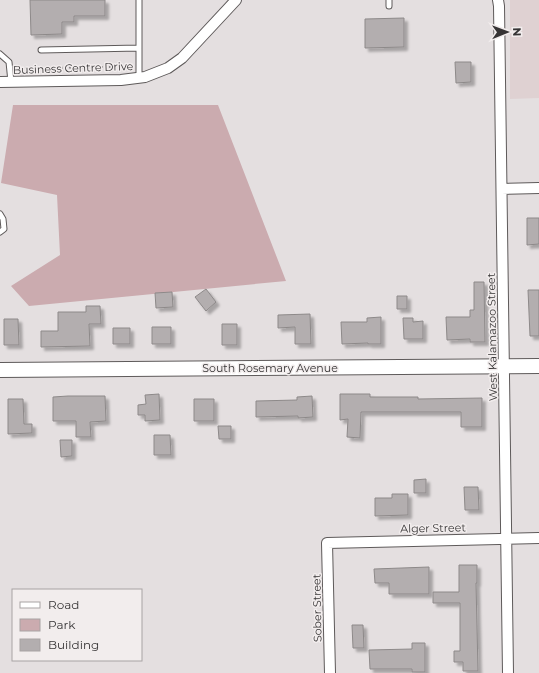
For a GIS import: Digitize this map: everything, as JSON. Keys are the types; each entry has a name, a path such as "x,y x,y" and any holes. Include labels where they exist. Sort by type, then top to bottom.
{"street":[{"name":"Business Centre Drive","path":"0,82 121,80 145,77 168,68 182,58 236,0"},
{"name":"West Kalamazoo Street","path":"498,0 508,673"},
{"path":"502,189 539,188"},
{"name":"South Rosemary Avenue","path":"0,370 539,366"},
{"name":"Alger Street","path":"327,542 539,538"},
{"name":"Sober Street","path":"327,542 330,673"}],"lane":[{"path":"139,0 140,78"},
{"path":"389,0 389,6"},
{"path":"41,50 139,48"},
{"path":"0,54 9,62 11,82"},
{"path":"0,214 3,219 4,229 0,232"}],"path":[{"path":"10,68 113,67"}],"shaded area":[{"path":"510,0 539,0 539,98 510,99"}],"green space":[{"path":"13,105 218,105 286,281 29,306 11,286 60,255 57,195 1,183"}],"building":[{"path":"30,0 105,0 105,16 74,16 74,22 62,22 62,34 31,35"},
{"path":"404,18 404,47 365,48 365,19"},
{"path":"455,62 471,62 471,82 456,83"},
{"path":"527,218 539,218 539,244 527,245"},
{"path":"474,282 484,282 485,342 470,342 470,339 447,340 446,317 470,317 470,310 474,310"},
{"path":"206,289 216,302 206,311 195,297"},
{"path":"528,290 539,290 539,336 530,336"},
{"path":"172,292 173,307 156,308 155,293"},
{"path":"397,296 407,296 407,309 397,309"},
{"path":"86,306 100,306 101,324 89,324 90,346 41,347 41,331 58,331 58,312 86,312"},
{"path":"310,314 311,344 295,344 295,327 278,328 278,315"},
{"path":"381,317 381,344 342,344 341,322 367,322 367,318"},
{"path":"403,318 413,318 413,322 423,321 423,339 404,339"},
{"path":"4,319 18,319 19,345 4,345"},
{"path":"222,324 237,324 237,345 222,345"},
{"path":"152,327 171,327 171,344 152,344"},
{"path":"113,328 130,328 130,344 113,344"},
{"path":"159,394 160,420 145,421 145,415 138,415 138,405 146,404 145,395"},
{"path":"340,394 370,394 370,397 418,397 418,399 482,398 482,427 461,427 461,412 361,412 360,438 347,437 348,419 340,420"},
{"path":"105,396 106,421 90,422 91,437 76,437 76,421 53,421 53,397"},
{"path":"312,396 313,417 256,417 256,401 297,400 297,397"},
{"path":"8,399 23,399 24,424 32,424 32,433 8,434"},
{"path":"194,399 214,399 214,421 194,421"},
{"path":"218,426 231,426 231,439 219,439"},
{"path":"154,435 170,435 171,455 154,455"},
{"path":"60,440 72,440 72,456 61,457"},
{"path":"426,479 426,493 414,493 414,480"},
{"path":"464,487 478,487 479,510 465,510"},
{"path":"392,494 408,494 408,515 375,516 375,498 392,498"},
{"path":"459,565 477,565 478,671 463,671 463,662 454,662 454,651 460,651 460,603 433,603 433,592 459,592"},
{"path":"429,567 429,594 389,594 389,583 375,583 374,569"},
{"path":"352,625 363,625 364,648 353,648"},
{"path":"412,643 425,643 425,672 412,672 412,669 370,669 369,650 412,649"}]}
